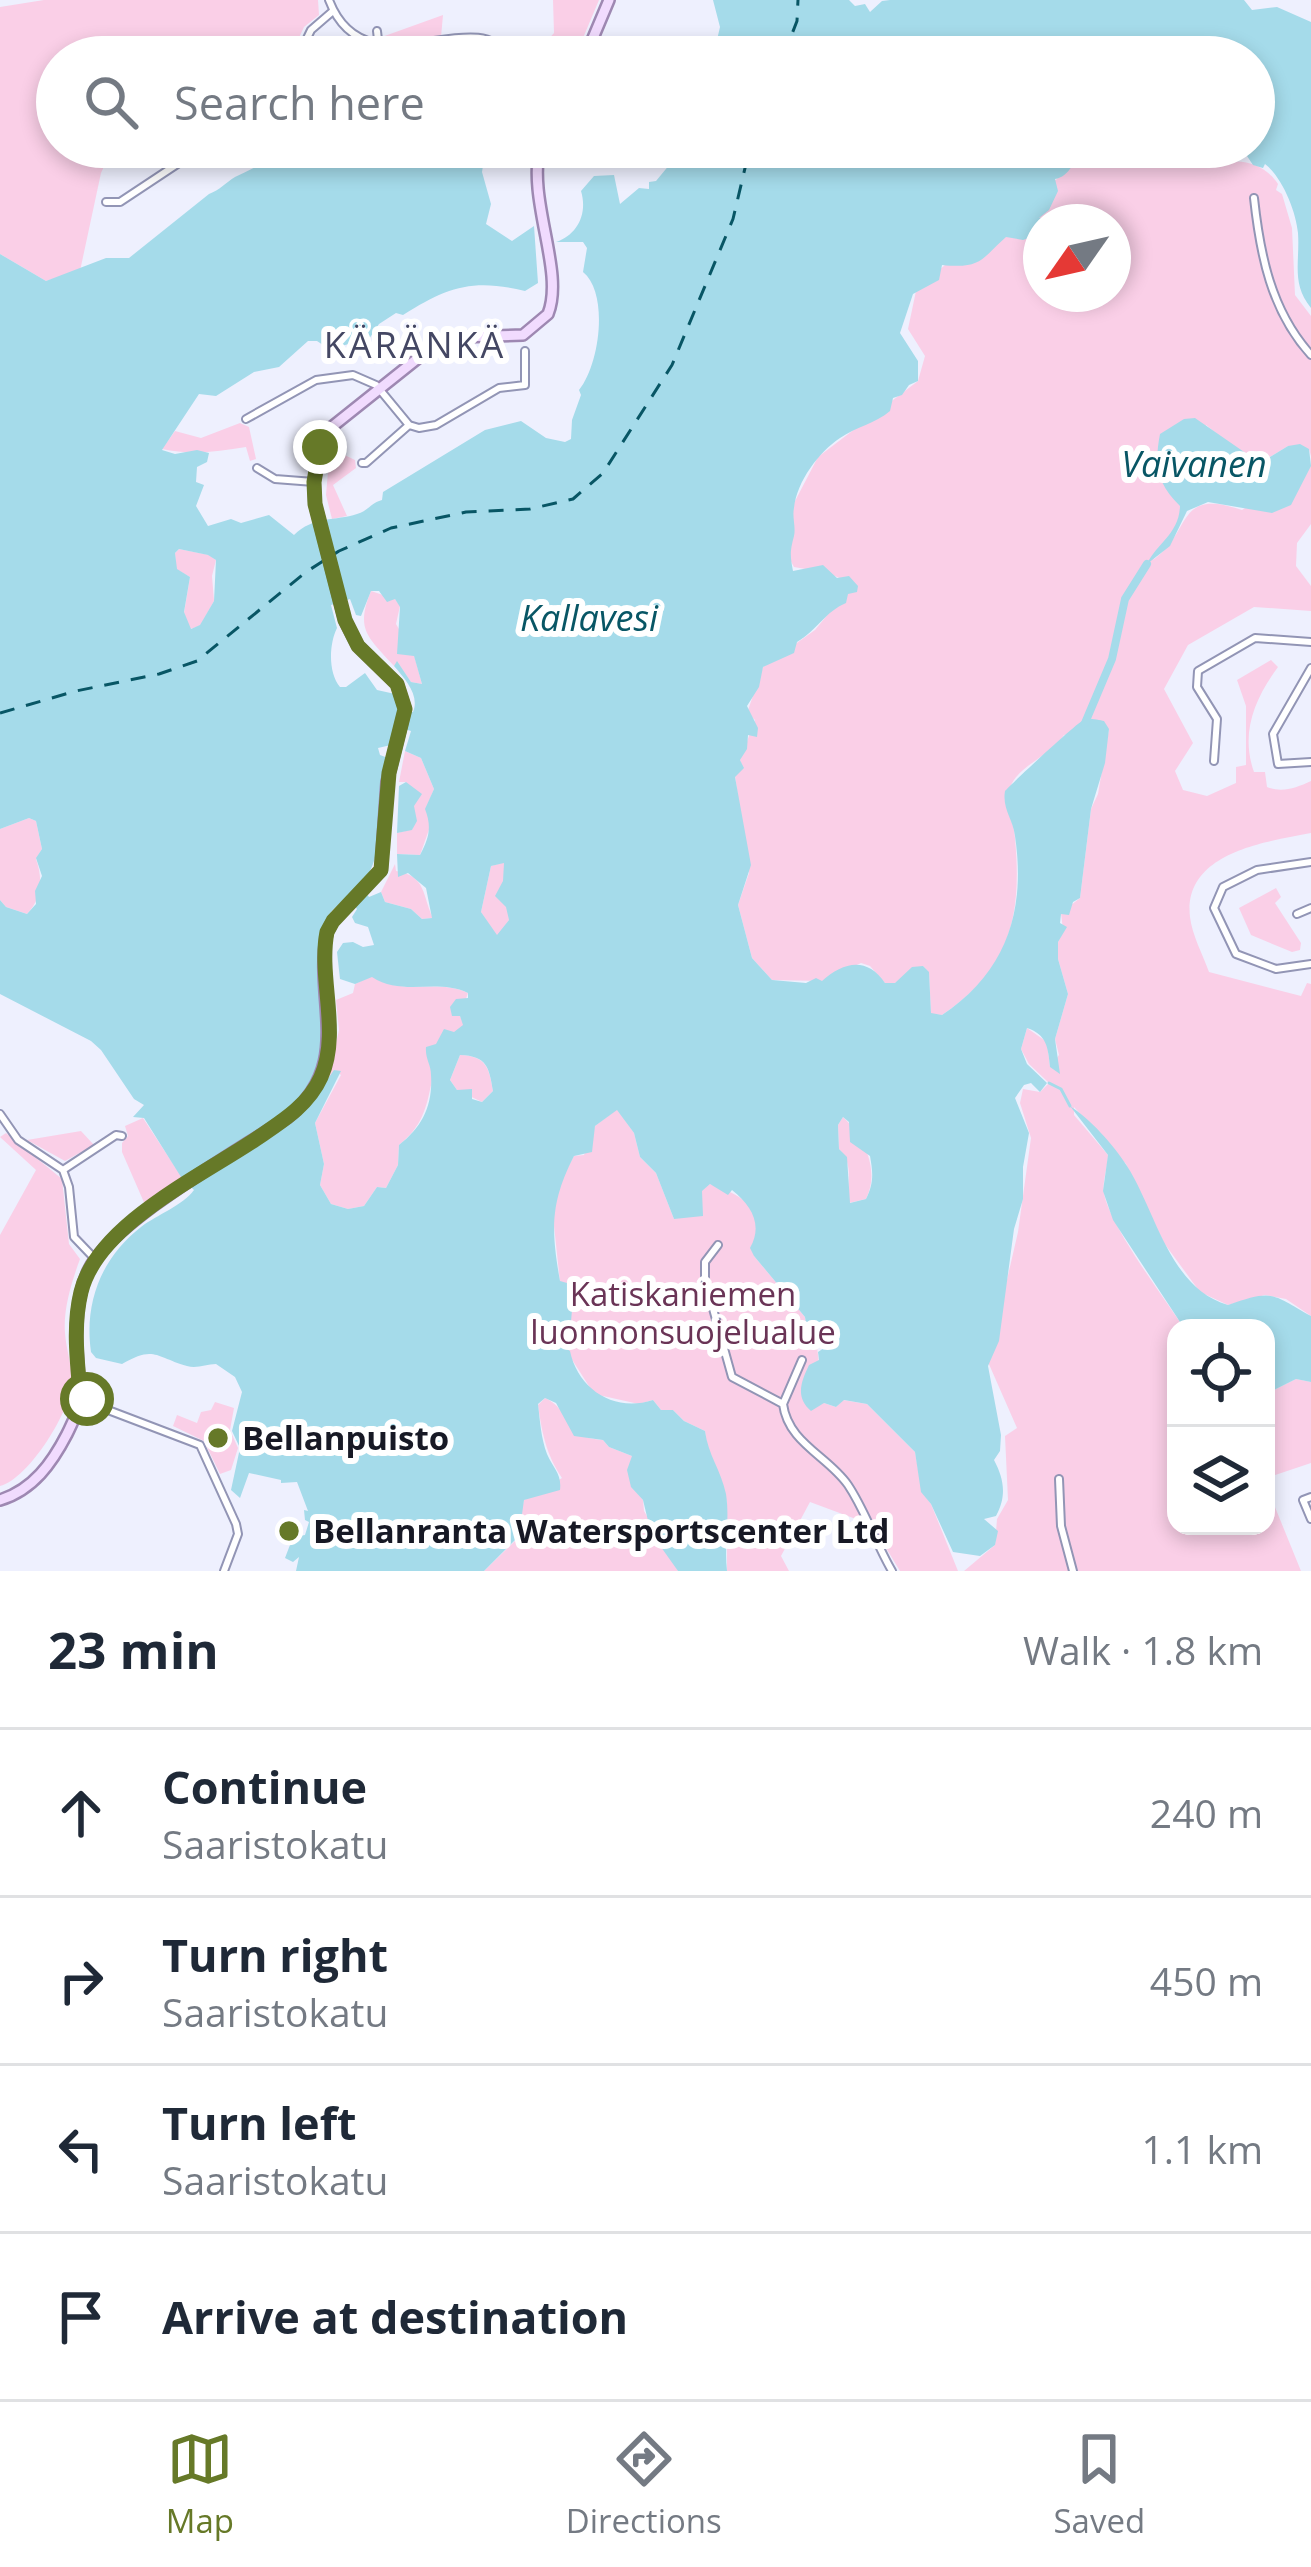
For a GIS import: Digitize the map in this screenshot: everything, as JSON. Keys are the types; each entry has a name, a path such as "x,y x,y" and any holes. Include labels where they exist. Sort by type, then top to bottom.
{"main road":[{"path":"594,36 609,0"},
{"path":"0,1500 40,1476 81,1401 76,1336 80,1298 95,1258 118,1232 298,1109 323,1072 328,1025 325,941 333,921 381,870 389,773 405,709 397,684 358,646 345,620 315,504 314,482 325,437 437,343 523,335 548,314 552,290 536,168"}],"street":[{"path":"329,0 348,26 380,29 380,36"},
{"path":"307,36 333,11"},
{"path":"106,202 120,202 171,168"},
{"path":"1254,198 1260,254 1278,302 1311,355"},
{"path":"362,463 409,425 436,425 491,391 525,385 525,351"},
{"path":"246,419 316,380 361,376 380,389 409,425"},
{"path":"256,468 275,479 314,482"},
{"path":"1214,761 1216,719 1197,687 1198,671 1255,638 1311,642"},
{"path":"1311,668 1274,734 1278,764 1311,761"},
{"path":"1311,862 1245,876 1223,887 1214,908 1236,954 1276,969 1311,964"},
{"path":"1297,914 1311,908"},
{"path":"0,1114 18,1140 63,1170 74,1237 95,1258"},
{"path":"63,1170 116,1135 122,1136"},
{"path":"718,1245 705,1262 704,1280 732,1377 783,1404"},
{"path":"802,1360 783,1404 794,1433 848,1486 878,1552 892,1571"},
{"path":"81,1401 200,1445 238,1534 224,1571"},
{"path":"1059,1479 1061,1526 1073,1571"},
{"path":"1311,1497 1303,1500 1311,1519"}],"green space":[{"path":"44,0 318,0 319,15 300,36 36,36 36,168 103,168 80,271 46,281 0,254 0,7"},
{"path":"553,0 599,0 584,36 551,36"},
{"path":"443,15 441,36 385,36"},
{"path":"1065,168 1261,168 1282,194 1292,228 1295,295 1311,316 1311,456 1309,449 1288,446 1260,463 1206,425 1177,524 1153,560 1195,508 1221,504 1242,510 1311,466 1311,524 1297,543 1296,566 1311,586 1311,611 1254,607 1188,645 1164,689 1193,743 1175,771 1183,790 1207,796 1236,783 1236,767 1246,765 1246,706 1237,680 1271,660 1278,667 1257,704 1249,730 1254,772 1265,772 1267,787 1273,789 1311,781 1311,833 1250,847 1213,865 1199,878 1191,895 1190,917 1209,972 1301,996 1307,983 1311,984 1311,1316 1286,1299 1265,1295 1228,1305 1200,1292 1164,1243 1126,1164 1074,1107 1074,1115 1108,1155 1104,1193 1108,1207 1178,1319 1167,1319 1167,1535 1275,1535 1275,1507 1301,1571 964,1571 995,1545 997,1519 1008,1500 1005,1436 1017,1428 988,1362 1018,1232 1031,1138 1020,1103 1023,1089 1040,1092 1049,1083 1021,1049 1027,1028 1047,1042 1050,1067 1059,1055 1055,1039 1068,994 1058,959 1061,913 1080,898 1091,809 1109,729 1064,735 1011,785 1007,800 1017,866 1007,938 984,979 942,1015 931,1014 929,973 923,966 895,983 885,983 861,963 822,981 772,980 752,958 738,905 749,873 735,776 743,768 740,760 755,720 747,713 763,667 815,630 853,584 828,573 794,567 788,556 794,503 818,457 918,381 925,356 908,329 916,291 1023,205 1023,312 1131,312 1131,204 1024,204"},
{"path":"240,423 249,427 256,459 250,461 246,447 203,452 162,449 175,431 201,438"},
{"path":"330,448 355,460 356,468 333,485 347,516 332,519 326,495"},
{"path":"179,549 216,560 214,601 200,626 190,629 184,613 190,577 176,569"},
{"path":"371,591 395,599 400,606 396,624 414,655 422,684 411,682 397,662 394,666 367,632 364,615"},
{"path":"405,751 421,758 434,789 426,808 431,824 420,855 397,854 397,833 413,829 414,805 406,782 399,782"},
{"path":"29,818 36,821 42,849 36,859 38,895 27,914 0,900 0,829"},
{"path":"505,862 509,920 497,937 481,912 491,866"},
{"path":"395,864 396,871 418,882 433,918 422,919 411,909 385,902 381,892"},
{"path":"1276,888 1281,897 1275,903 1301,943 1300,950 1292,952 1251,935 1239,908"},
{"path":"372,976 396,985 468,993 460,1016 464,1025 440,1054 422,1116 399,1145 398,1165 386,1188 377,1187 364,1206 348,1209 331,1204 320,1185 324,1164 315,1123 341,1075 335,1070 328,1080 339,1030 336,1000 353,993 355,984"},
{"path":"460,1055 476,1058 488,1069 493,1091 482,1102 457,1090 450,1080"},
{"name":"Katiskaniemen luonnonsuojelualue","path":"617,1109 634,1133 640,1157 656,1173 674,1219 700,1200 702,1190 710,1184 751,1208 757,1228 754,1256 805,1317 817,1347 824,1403 836,1407 843,1400 867,1404 915,1452 922,1492 958,1571 900,1571 872,1525 810,1502 781,1556 789,1571 727,1571 727,1502 708,1456 705,1431 673,1410 661,1410 653,1400 639,1404 594,1394 564,1347 564,1327 573,1309 571,1294 560,1282 553,1216 556,1190 574,1156 584,1155 595,1126"},
{"path":"843,1117 864,1145 871,1166 866,1199 849,1203 848,1168 839,1149 838,1125"},
{"path":"143,1118 183,1179 146,1207 122,1152 128,1136 125,1126"},
{"path":"81,1131 94,1145 65,1161 27,1140"},
{"path":"6,1133 62,1179 69,1244 80,1259 65,1314 72,1381 65,1408 36,1457 0,1486 0,1235 36,1170 0,1137"},
{"path":"1296,1379 1311,1382 1311,1463 1275,1475 1275,1427 1275,1390"},
{"path":"545,1398 581,1434 632,1456 631,1486 643,1500 644,1511 678,1571 484,1571 515,1541 524,1500 562,1478 543,1434 538,1405"},
{"name":"Bellanpuisto","path":"215,1402 234,1408 230,1430 238,1448 231,1470 220,1474 204,1441 173,1426 177,1415 197,1423 201,1412 211,1410"}],"water":[{"path":"713,0 849,0 855,6 865,4 870,12 890,0 1244,0 1252,10 1277,7 1311,22 1311,308 1299,281 1297,224 1269,168 1275,168 1275,36 718,36"},
{"name":"Kallavesi","path":"254,168 483,168 491,204 486,224 512,241 534,226 538,283 525,291 475,285 447,292 403,315 396,313 379,324 369,339 329,349 308,341 279,367 254,372 216,396 199,394 162,450 209,453 207,462 197,467 196,482 204,485 196,506 208,526 269,515 294,535 317,522 365,511 382,500 383,492 485,430 521,421 546,438 571,439 579,390 596,347 599,312 591,282 583,272 587,248 583,242 556,242 579,222 581,191 594,176 614,175 620,204 639,188 649,189 649,182 667,168 1070,168 1055,179 1058,191 1052,204 1023,204 1023,240 1006,237 973,264 942,265 939,280 913,294 900,333 918,361 918,381 893,398 890,411 832,444 804,478 794,511 793,571 823,565 837,578 849,576 857,592 848,594 846,603 797,642 794,653 763,667 759,687 747,706 758,728 757,737 748,735 740,760 744,768 735,777 751,865 738,905 752,958 772,980 806,983 816,978 822,981 846,966 863,965 885,983 895,983 912,967 923,966 929,972 931,1013 942,1015 964,998 997,959 1014,914 1018,863 1005,791 1085,719 1104,721 1109,729 1091,809 1080,898 1073,902 1069,915 1061,914 1060,923 1067,927 1058,942 1058,959 1068,994 1055,1039 1060,1074 1050,1067 1039,1034 1027,1028 1021,1049 1027,1064 1047,1083 1040,1092 1031,1083 1024,1085 1015,1098 1029,1133 1023,1199 1014,1229 999,1341 988,1366 1001,1435 994,1460 1003,1495 996,1516 984,1519 998,1531 995,1545 980,1556 953,1552 921,1492 915,1452 867,1404 844,1400 836,1407 824,1403 811,1411 806,1406 801,1395 804,1377 809,1365 819,1360 818,1352 827,1346 817,1347 805,1317 754,1256 750,1248 755,1224 745,1203 732,1190 728,1195 710,1184 702,1191 703,1216 674,1219 656,1173 640,1157 634,1133 617,1110 595,1126 592,1152 574,1156 557,1203 554,1231 560,1281 574,1285 564,1347 581,1377 600,1395 625,1403 653,1400 661,1410 673,1410 705,1431 726,1494 727,1571 678,1571 651,1533 643,1500 631,1487 627,1470 632,1456 603,1440 574,1436 556,1403 545,1398 538,1404 541,1429 560,1490 524,1500 519,1536 484,1571 296,1571 299,1557 293,1562 285,1558 293,1537 305,1535 309,1522 297,1482 281,1483 249,1473 240,1498 231,1490 240,1448 232,1431 242,1392 235,1377 216,1364 191,1367 148,1354 122,1364 96,1358 91,1352 93,1299 106,1267 127,1239 194,1190 144,1118 133,1117 144,1105 134,1099 101,1050 0,994 0,900 27,914 36,904 35,891 42,876 36,858 42,849 36,821 29,818 0,829 0,254 46,281 106,258 129,258 216,190","holes":["179,549 216,560 214,601 200,625 191,629 184,612 190,577 177,569 175,553","371,591 379,591 387,602 395,599 400,607 397,654 414,656 422,684 411,682 397,661 394,666 413,693 413,712 400,711 395,694 377,690 365,673 346,687 340,687 333,674 332,642 337,628 331,605 350,599 356,615 361,616","398,727 411,731 405,751 421,758 434,789 425,809 426,843 420,855 397,854 398,877 408,873 426,888 432,918 422,919 411,909 385,902 381,892 369,897 361,886 379,841 388,758 378,748 391,745","504,863 503,881 495,896 506,907 509,920 497,935 481,912 491,866","348,898 357,909 352,917 355,923 368,927 374,945 343,943 337,952 340,979 355,984 372,977 396,986 444,987 468,993 468,998 456,999 450,1007 452,1016 460,1016 463,1025 454,1032 444,1029 436,1044 426,1047 431,1075 428,1106 420,1123 399,1145 398,1165 386,1188 377,1187 364,1206 348,1209 331,1204 320,1185 324,1164 315,1123 341,1071 334,1070 327,1080 315,1072 322,1028 318,953 331,912","460,1055 481,1061 488,1069 493,1091 482,1102 472,1099 472,1089 457,1090 450,1080","843,1117 849,1122 850,1142 870,1156 872,1178 866,1199 850,1203 847,1157 839,1149 838,1125"]},
{"name":"Vaivanen","path":"1195,418 1260,463 1300,444 1309,449 1311,466 1291,505 1272,513 1208,502 1187,511 1170,546 1147,564 1172,531 1180,506 1159,473 1160,434 1184,419"},
{"path":"406,782 422,794 414,806 417,821 412,830 397,833 399,786"},
{"path":"1070,1106 1122,1158 1166,1246 1191,1282 1228,1305 1272,1296 1311,1316 1311,1382 1296,1379 1275,1390 1275,1319 1178,1319 1113,1220 1103,1191 1108,1155"}],"waterway":[{"path":"1085,723 1112,659 1125,599 1147,564"},
{"path":"1049,1083 1061,1089 1070,1106"}],"ferry route":[{"path":"791,36 798,0"},
{"path":"0,713 197,661 306,572 391,528 466,512 530,509 573,499 603,473 672,365 733,219 745,168"}],"place":[{"name":"Bellanpuisto","path":"218,1438"},
{"name":"Bellanranta Watersportscenter Ltd","path":"289,1531"}],"district":[{"name":"KÄRÄNKÄ","path":"415,345"}],"route":[{"path":"87,1399 80,1392 76,1336 82,1286 95,1258 128,1224 306,1101 323,1072 328,1049 327,932 347,905 369,887 384,858 389,773 401,732 403,696 358,646 345,620 315,504 320,447"}]}
